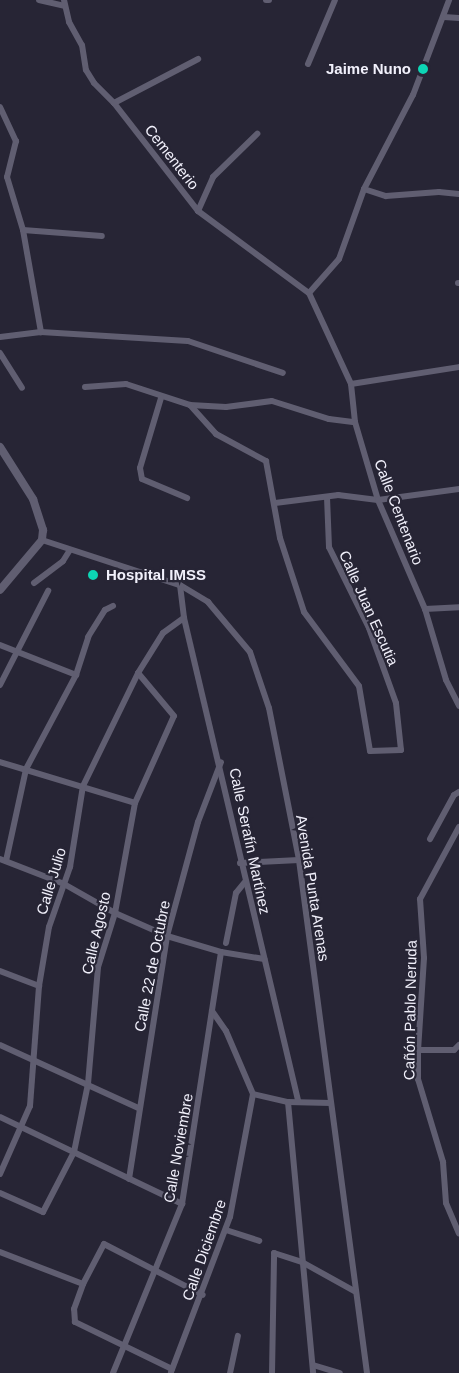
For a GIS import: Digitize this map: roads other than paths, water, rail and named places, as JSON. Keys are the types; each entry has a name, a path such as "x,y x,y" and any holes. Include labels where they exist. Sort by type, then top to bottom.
{"street":[{"path":"39,0 64,3"},
{"path":"308,64 335,0"},
{"path":"309,292 339,259 364,189 413,94 449,0"},
{"name":"Cementerio","path":"64,3 82,45 86,70 198,211 309,292"},
{"path":"444,17 459,18"},
{"path":"114,103 198,58"},
{"path":"0,107 16,141 6,170 23,230 40,333"},
{"path":"198,211 213,177 257,134"},
{"path":"364,189 386,196 439,192 459,194"},
{"path":"23,230 102,236"},
{"name":"Calle Centenario","path":"309,292 351,384 355,422 378,500 425,609 446,680 459,706"},
{"path":"0,337 40,333 188,341 283,373"},
{"path":"0,353 22,388"},
{"path":"351,384 459,367"},
{"path":"85,387 126,384 161,398 190,405 226,407 272,401 329,419 355,422"},
{"path":"161,398 140,468 142,479 187,498"},
{"name":"Calle Juan Escutia","path":"190,405 216,434 266,461 280,538 304,612 359,686 370,751 401,750 396,703 369,628 329,547 327,498"},
{"path":"0,447 33,499 42,540 0,590"},
{"path":"275,503 338,495 378,500 459,489"},
{"name":"Avenida Punta Arenas","path":"42,540 180,585 208,602 250,652 269,708 299,860 354,1291 367,1373"},
{"path":"34,583 63,561 70,550"},
{"name":"Calle Serafín Martínez","path":"180,585 184,618 221,762 240,863 298,1102"},
{"path":"0,685 48,591"},
{"path":"113,606 105,610 88,638 76,675 26,770 3,860 64,884 115,913 167,936 221,952 264,959"},
{"path":"425,609 459,607"},
{"name":"Calle Julio","path":"0,1174 30,1106 39,986 49,927 64,884 83,786 138,673 163,633 184,618"},
{"path":"0,645 76,675"},
{"name":"Calle Agosto","path":"0,1193 44,1212 75,1152 88,1084 98,967 115,913 135,803 174,716 138,673"},
{"path":"0,762 135,803"},
{"name":"Calle 22 de Octubre","path":"129,1179 138,1108 167,936 198,822 221,762"},
{"path":"430,839 453,795 459,792"},
{"name":"Cañón Pablo Neruda","path":"459,827 423,888 420,899 424,958 418,1050 418,1079 444,1162 446,1203 459,1233"},
{"path":"240,863 299,860"},
{"path":"226,943 236,893 245,882"},
{"name":"Calle Noviembre","path":"113,1373 153,1268 182,1204 221,952"},
{"path":"0,971 39,986"},
{"path":"212,1011 226,1031 253,1094 288,1102 331,1103"},
{"path":"0,1045 34,1064 88,1084 138,1108"},
{"path":"418,1050 454,1050 459,1045"},
{"name":"Calle Diciembre","path":"171,1371 203,1295 226,1230 253,1094"},
{"path":"288,1102 313,1373"},
{"path":"0,1117 182,1204"},
{"path":"226,1230 259,1241"},
{"path":"171,1371 75,1322 74,1309 83,1284 104,1244 203,1295"},
{"path":"0,1252 83,1284"},
{"path":"272,1373 273,1253 302,1262 354,1291"},
{"path":"230,1373 238,1336"},
{"path":"313,1365 340,1373"}],"place":[{"name":"Jaime Nuno","path":"423,69"},
{"name":"Hospital IMSS","path":"93,575"}]}
